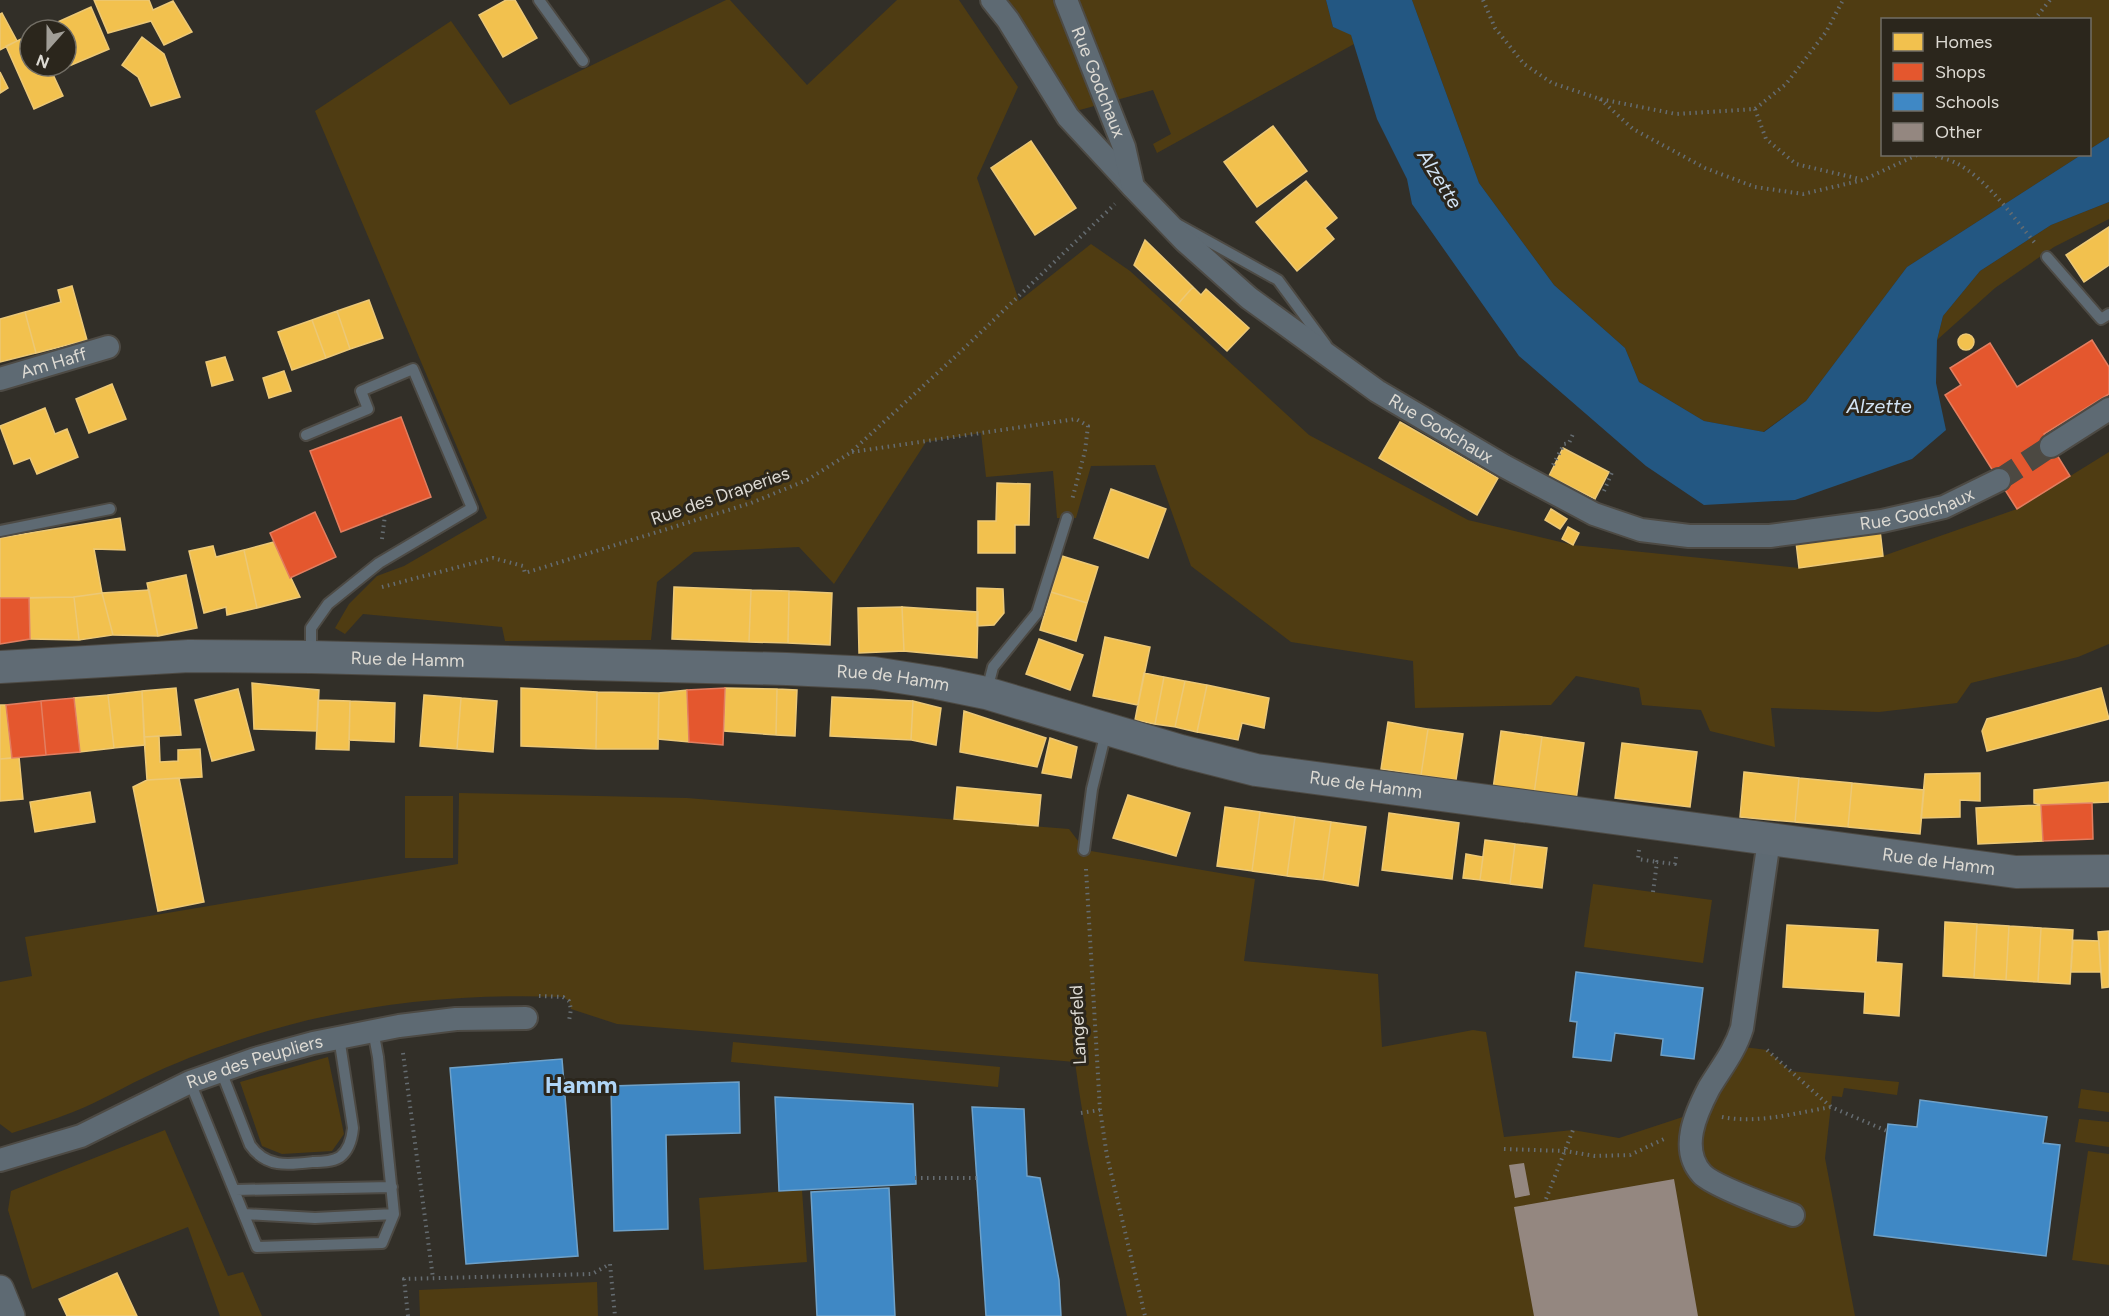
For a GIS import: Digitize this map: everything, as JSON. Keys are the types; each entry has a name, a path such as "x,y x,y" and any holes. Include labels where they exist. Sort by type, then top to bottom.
{"main road":[{"name":"Rue de Hamm","path":"0,667 189,656 311,657 863,672 938,682 986,693 1181,751 1256,770 2016,872 2109,871"}],"street":[{"path":"992,0 1008,20 1068,117 1133,187"},
{"name":"Rue Godchaux","path":"1066,0 1124,147 1133,187 1185,242 1249,297 1377,391 1541,487 1594,514 1641,530 1689,536 1770,536 1882,521 1944,507 1999,480"},
{"name":"Am Haff","path":"0,379 108,347"},
{"path":"2051,446 2109,409"},
{"path":"1769,840 1742,1028 1736,1046 1698,1112 1690,1132 1691,1154 1702,1174 1724,1187 1794,1215"},
{"name":"Rue des Peupliers","path":"0,1160 81,1136 190,1082 255,1059 373,1030 456,1019 526,1018"},
{"path":"0,1289 11,1316"}],"lane":[{"path":"539,0 583,61"},
{"path":"1158,213 1278,280 1338,363"},
{"path":"2047,257 2105,317 2109,328"},
{"path":"306,435 368,409 361,391 413,369 472,508 378,563 328,604 311,628 311,657"},
{"path":"0,531 110,509"},
{"path":"986,693 993,667 1037,613 1067,518"},
{"path":"1084,850 1092,789 1107,729"},
{"path":"190,1082 257,1247 382,1243 394,1214 378,1057 373,1030"},
{"path":"221,1071 250,1145 256,1153 275,1164 333,1161 348,1148 353,1128 339,1038"},
{"path":"235,1190 392,1187"},
{"path":"244,1214 315,1218 394,1214"}],"path":[{"path":"1483,0 1496,28 1524,64 1552,83 1600,99 1676,114 1755,109 1786,84 1826,32 1843,0"},
{"path":"2036,18 2050,0"},
{"path":"1600,99 1633,129 1705,168 1755,187 1803,194 1863,180 1916,156"},
{"path":"1755,109 1766,139 1796,164 1863,180"},
{"path":"1935,156 1956,163 1995,195 2047,257"},
{"name":"Rue des Draperies","path":"380,588 493,558 523,566 525,573 751,503 807,480 850,453 957,355 1133,187"},
{"path":"850,453 1076,419 1088,426 1085,451 1067,518"},
{"path":"1541,487 1564,444 1569,443 1573,434"},
{"name":"Langefeld","path":"1084,850 1100,1110 1107,1156 1145,1316"},
{"path":"1638,859 1675,864"},
{"path":"1653,892 1657,862"},
{"path":"1767,1050 1831,1107 1887,1131"},
{"path":"403,1053 433,1278"},
{"path":"1081,1113 1100,1110"},
{"path":"1546,1198 1574,1130"},
{"path":"915,1178 977,1178"},
{"path":"408,1316 404,1279 592,1274 610,1264 615,1316"}],"shaded area":[{"path":"730,0 807,85 897,0 959,0 1018,87 977,178 1019,301 1091,244 1130,271 1309,435 1468,520 1573,545 1799,568 1883,556 2017,509 2109,452 2109,644 2078,657 1971,683 1957,703 1879,712 1771,708 1775,747 1710,731 1701,710 1642,705 1639,688 1576,676 1551,705 1415,708 1413,661 1291,642 1191,566 1155,465 1091,466 1076,518 1057,518 1053,471 986,477 981,433 926,442 834,584 799,547 694,552 657,582 651,640 505,641 502,627 363,614 345,634 335,628 349,604 377,576 404,566 487,518 315,111 451,21 510,105"},
{"path":"1005,0 1326,0 1333,27 1351,34 1354,44 1157,153 1153,144 1171,134 1153,90 1076,111"},
{"path":"1412,0 2109,0 2109,137 2091,148 2091,18 1881,18 1881,156 2079,156 1907,267 1806,401 1763,432 1704,421 1639,382 1625,348 1554,285 1479,183"},
{"path":"2109,202 2109,219 2054,247 1995,288 1937,340 1943,316 1980,271 2051,225"},
{"path":"459,793 687,798 1069,829 1085,850 1255,879 1244,961 1378,974 1382,1047 1473,1030 1486,1032 1504,1137 1573,1130 1619,1138 1698,1112 1736,1046 1767,1050 1790,1071 1899,1082 1897,1095 1844,1088 1842,1097 1832,1096 1825,1158 1855,1316 1127,1316 1091,1158 1075,1062 617,1024 571,1009 569,1001 563,997 444,999 325,1016 248,1037 177,1063 58,1118 12,1133 0,1124 0,982 32,976 25,937 458,864"},
{"path":"405,796 453,796 453,858 405,858"},
{"path":"1593,884 1712,900 1703,963 1584,947"},
{"path":"733,1042 1000,1067 998,1087 731,1062"},
{"path":"328,1057 344,1134 332,1151 282,1154 262,1146 240,1082"},
{"path":"2081,1089 2109,1093 2109,1112 2078,1108"},
{"path":"2079,1119 2109,1122 2109,1147 2075,1142"},
{"path":"165,1130 228,1276 243,1272 262,1316 220,1316 188,1227 32,1289 8,1210 11,1191"},
{"path":"2088,1151 2109,1154 2109,1265 2072,1260"},
{"path":"802,1190 807,1262 704,1270 699,1198"},
{"path":"597,1282 598,1316 420,1316 419,1290"}],"water":[{"name":"Alzette","path":"1326,0 1412,0 1479,183 1554,285 1625,348 1639,382 1704,421 1764,432 1806,401 1907,267 2079,156 2091,156 2091,148 2109,137 2109,202 2051,225 1980,271 1943,316 1937,340 1936,383 1946,430 1912,459 1795,500 1704,505 1646,466 1519,356 1412,204 1407,179 1377,119 1351,35 1333,27"}],"building: Homes":[{"path":"94,0 149,0 153,10 173,1 192,32 164,45 151,21 108,33"},
{"path":"506,0 515,0 537,38 503,57 479,15"},
{"path":"91,7 109,49 78,62 78,18 67,18"},
{"path":"2,13 17,41 0,50 0,14"},
{"path":"142,37 164,54 180,97 151,106 138,77 122,65"},
{"path":"18,40 18,73 6,46"},
{"path":"0,72 8,88 0,93"},
{"path":"20,78 55,78 63,96 34,109"},
{"path":"1273,126 1307,171 1257,207 1224,162"},
{"path":"1031,141 1076,208 1035,235 991,168"},
{"path":"1306,181 1337,218 1325,228 1334,239 1297,271 1256,222"},
{"path":"2109,227 2109,265 2084,282 2066,255"},
{"path":"1145,240 1193,287 1177,305 1134,265"},
{"path":"72,286 87,340 36,353 25,312 61,302 58,290"},
{"path":"1193,287 1201,295 1206,289 1249,328 1227,351 1177,305"},
{"path":"369,300 383,338 350,349 337,311"},
{"path":"337,311 350,349 326,358 312,320"},
{"path":"25,312 36,353 0,362 0,319"},
{"path":"312,320 326,358 292,370 278,332"},
{"path":"1966,334 1974,342 1966,350 1958,342"},
{"path":"225,357 233,380 212,386 206,362"},
{"path":"284,371 291,391 269,398 263,378"},
{"path":"112,384 126,419 89,433 76,399"},
{"path":"45,408 55,434 67,429 78,457 37,474 30,458 14,464 0,426"},
{"path":"1400,422 1498,478 1477,515 1379,458"},
{"path":"1563,448 1609,472 1595,499 1549,476"},
{"path":"997,483 1030,484 1029,525 1015,525 1015,553 978,553 978,521 996,521"},
{"path":"1111,489 1166,509 1148,558 1094,538"},
{"path":"1551,509 1567,519 1560,529 1545,520"},
{"path":"120,518 125,550 94,549 102,593 74,597 0,598 0,538"},
{"path":"1568,527 1579,533 1573,545 1562,539"},
{"path":"1880,530 1883,556 1799,568 1796,542"},
{"path":"274,542 300,597 257,608 244,550"},
{"path":"213,546 216,557 244,550 257,608 227,615 226,607 204,613 189,551"},
{"path":"1062,556 1098,567 1087,603 1051,592"},
{"path":"186,575 197,628 158,636 147,583"},
{"path":"674,587 751,590 749,642 672,639"},
{"path":"977,588 1003,589 1004,613 994,625 977,626"},
{"path":"149,590 158,636 113,635 102,593"},
{"path":"751,590 789,591 788,643 749,642"},
{"path":"789,591 832,593 830,645 788,643"},
{"path":"1051,592 1087,603 1076,641 1040,630"},
{"path":"102,593 113,635 79,640 74,597"},
{"path":"74,597 79,640 30,639 29,598"},
{"path":"902,607 904,651 859,653 858,608"},
{"path":"902,607 978,612 977,658 904,651"},
{"path":"1105,637 1150,647 1138,705 1093,696"},
{"path":"1039,639 1083,655 1070,690 1026,674"},
{"path":"1144,673 1164,677 1155,724 1135,720"},
{"path":"1164,677 1185,681 1175,727 1155,724"},
{"path":"1185,681 1207,685 1197,732 1175,727"},
{"path":"252,683 319,690 317,731 254,729"},
{"path":"1207,685 1269,698 1264,728 1242,723 1238,740 1197,732"},
{"path":"176,688 181,735 144,737 142,691"},
{"path":"521,688 597,692 596,749 521,746"},
{"path":"725,688 777,689 776,735 724,731"},
{"path":"2101,688 2109,719 1987,751 1982,731 1987,719"},
{"path":"238,689 254,750 212,761 195,700"},
{"path":"777,689 797,690 795,736 776,735"},
{"path":"687,690 689,742 658,739 659,693"},
{"path":"142,691 145,745 114,748 108,695"},
{"path":"597,692 659,693 658,749 596,749"},
{"path":"108,695 114,748 80,752 74,698"},
{"path":"424,695 461,698 457,749 420,746"},
{"path":"832,697 913,701 911,740 830,736"},
{"path":"461,698 497,701 493,752 457,749"},
{"path":"318,700 350,701 349,750 316,749"},
{"path":"350,701 395,703 394,742 349,740"},
{"path":"913,701 941,708 936,745 911,740"},
{"path":"0,705 6,705 12,758 0,759"},
{"path":"964,711 1046,738 1037,767 960,752"},
{"path":"1388,722 1428,729 1421,775 1381,769"},
{"path":"1428,729 1463,734 1456,780 1421,775"},
{"path":"1501,731 1542,737 1534,794 1493,789"},
{"path":"159,736 160,762 178,761 178,750 200,749 202,777 147,780 144,737"},
{"path":"1542,737 1584,743 1576,800 1534,794"},
{"path":"1050,738 1077,747 1071,778 1042,773"},
{"path":"1622,743 1697,752 1690,807 1615,798"},
{"path":"19,757 23,799 0,801 0,759"},
{"path":"1744,772 1799,778 1795,822 1740,817"},
{"path":"1980,773 1980,801 1960,800 1960,817 1921,818 1925,774"},
{"path":"179,778 204,902 158,911 133,787 147,780"},
{"path":"1799,778 1852,783 1848,827 1795,822"},
{"path":"2109,782 2109,802 2041,805 2034,803 2034,790"},
{"path":"1852,783 1924,790 1920,834 1848,827"},
{"path":"957,787 1041,795 1038,826 954,819"},
{"path":"90,792 95,822 35,832 30,802"},
{"path":"1128,795 1190,813 1176,856 1113,838"},
{"path":"2041,805 2043,841 1978,844 1976,808"},
{"path":"1225,807 1260,812 1252,871 1217,866"},
{"path":"1260,812 1295,817 1287,876 1252,871"},
{"path":"1389,813 1459,823 1452,879 1382,870"},
{"path":"1295,817 1331,822 1323,880 1287,876"},
{"path":"1331,822 1366,827 1358,886 1323,880"},
{"path":"1485,840 1515,844 1510,884 1480,880"},
{"path":"1515,844 1547,848 1542,888 1510,884"},
{"path":"1466,854 1483,857 1480,880 1463,878"},
{"path":"1945,922 1977,924 1974,978 1943,976"},
{"path":"1977,924 2009,926 2006,980 1974,978"},
{"path":"1787,925 1878,930 1876,962 1902,964 1899,1016 1864,1013 1865,992 1783,987"},
{"path":"2009,926 2041,928 2038,982 2006,980"},
{"path":"2041,928 2073,930 2070,984 2038,982"},
{"path":"2109,931 2109,987 2102,988 2098,932"},
{"path":"2073,940 2099,941 2101,972 2071,972"},
{"path":"117,1273 137,1316 67,1316 59,1299"}],"building: Shops":[{"path":"2092,340 2109,367 2109,394 2044,434 2070,476 2017,509 1945,395 1961,385 1950,368 1990,343 2017,387"},
{"path":"401,417 431,497 341,532 310,451"},
{"path":"315,512 336,557 290,578 270,533"},
{"path":"0,598 29,598 30,639 0,644"},
{"path":"725,688 723,745 689,742 687,690"},
{"path":"74,698 80,752 46,755 41,701"},
{"path":"41,701 46,755 12,758 6,705"},
{"path":"2092,803 2093,839 2043,841 2041,805"}],"building: Schools":[{"path":"1576,972 1703,988 1694,1059 1661,1055 1663,1039 1615,1033 1611,1061 1573,1057 1577,1022 1570,1021"},
{"path":"562,1059 578,1256 466,1264 450,1068"},
{"path":"739,1082 740,1133 666,1135 668,1229 614,1231 611,1086"},
{"path":"775,1097 913,1104 916,1184 779,1191"},
{"path":"1920,1100 2047,1117 2043,1143 2060,1145 2046,1256 1874,1235 1888,1124 1917,1127"},
{"path":"972,1107 1024,1109 1027,1176 1040,1178 1059,1280 1061,1316 986,1316"},
{"path":"889,1188 895,1316 817,1316 811,1192"}],"building: Other":[{"path":"1524,1163 1530,1195 1515,1198 1509,1165"},
{"path":"1674,1179 1698,1316 1534,1316 1514,1207"}],"tunnel":[{"path":"1999,480 2051,446"}],"district":[{"name":"Hamm","path":"581,1084"}]}
